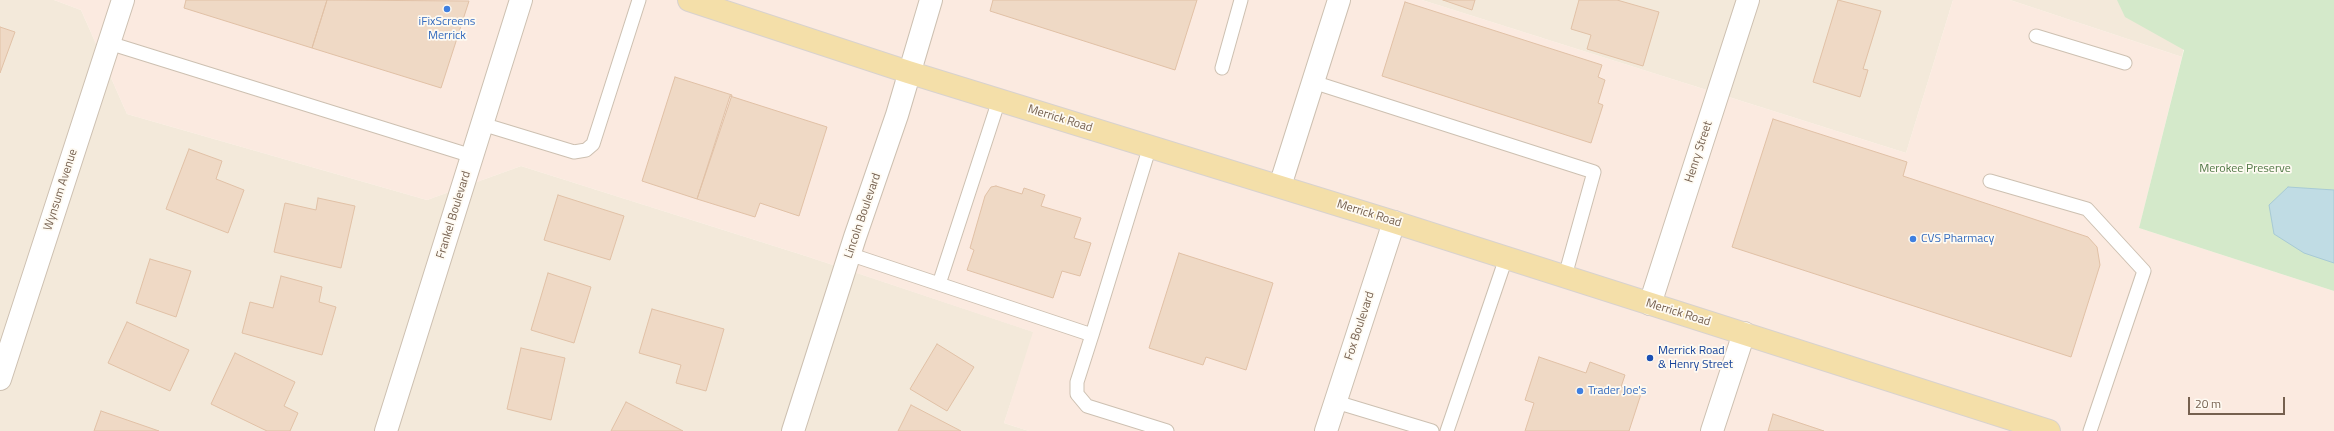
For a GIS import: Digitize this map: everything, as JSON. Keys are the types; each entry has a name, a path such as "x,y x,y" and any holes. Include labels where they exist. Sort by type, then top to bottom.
{"main road":[{"name":"Merrick Road","path":"689,0 908,72 1280,186 2049,431"}],"street":[{"name":"Wynsum Avenue","path":"0,379 122,0"},
{"name":"Frankel Boulevard","path":"386,431 521,0"},
{"name":"Lincoln Boulevard","path":"793,431 849,254 898,115 908,72 931,0"},
{"path":"1280,186 1339,0"},
{"name":"Henry Street","path":"1650,304 1748,0"},
{"name":"Fox Boulevard","path":"1326,431 1394,222"},
{"path":"1712,431 1744,333"}],"lane":[{"path":"482,124 574,152 586,150 593,144 639,0"},
{"path":"1222,68 1241,0"},
{"path":"2036,36 2125,63"},
{"path":"108,43 472,156"},
{"path":"1313,82 1594,172 1565,276"},
{"path":"939,284 999,100"},
{"path":"1150,146 1077,382 1077,394 1087,406 1167,431"},
{"path":"1990,181 2087,209 2144,271 2090,431"},
{"path":"849,254 1092,335"},
{"path":"1447,431 1506,258"},
{"path":"1336,402 1432,431"}],"shaded area":[{"path":"0,0 54,0 81,10 127,114 427,200 521,166 809,257 1034,332 1004,423 1029,431 0,431"},
{"path":"54,0 1422,0 1906,153 1953,0 2010,0 2182,57 2139,228 2334,291 2334,431 1029,431 1004,423 1033,332 809,257 521,166 427,200 127,114 81,10"},
{"path":"1422,0 1953,0 1906,153"},
{"path":"2010,0 2192,0 2182,57"}],"green space":[{"name":"Merokee Preserve","path":"2117,0 2334,0 2334,291 2139,228 2184,50 2125,17"}],"water":[{"path":"2288,187 2334,190 2334,263 2304,253 2274,234 2269,205"}],"building":[{"path":"186,0 327,0 312,48 184,8"},
{"path":"327,0 469,1 441,88 312,48"},
{"path":"993,0 1197,0 1175,70 990,11"},
{"path":"1443,0 1475,0 1472,10"},
{"path":"1579,0 1617,0 1659,12 1643,66 1587,49 1591,35 1571,29"},
{"path":"1838,0 1881,11 1863,69 1868,70 1860,97 1813,82"},
{"path":"1405,2 1602,65 1598,77 1605,80 1598,103 1603,105 1591,143 1382,76"},
{"path":"0,27 15,32 0,73"},
{"path":"675,77 732,95 697,199 642,181"},
{"path":"730,96 827,127 799,216 760,203 755,217 697,199"},
{"name":"CVS Pharmacy","path":"1773,119 1907,162 1903,176 2088,237 2097,247 2100,265 2071,357 1732,247"},
{"path":"189,149 222,161 216,179 244,190 228,233 166,209"},
{"path":"996,186 1022,194 1024,188 1045,195 1041,206 1081,218 1074,238 1091,243 1080,276 1062,271 1053,298 967,270 974,250 970,248 985,196 991,187"},
{"path":"558,195 624,216 610,260 544,240"},
{"path":"318,198 355,206 341,268 274,252 285,203 316,210"},
{"path":"1179,253 1273,283 1246,370 1206,357 1203,365 1149,348"},
{"path":"150,259 191,271 176,317 136,303"},
{"path":"548,273 591,287 574,343 531,330"},
{"path":"281,276 322,287 319,302 336,307 322,355 242,333 250,302 273,308"},
{"path":"652,309 724,329 706,391 676,383 681,365 639,353"},
{"path":"127,322 189,350 170,391 108,363"},
{"path":"937,344 974,367 947,411 910,389"},
{"path":"521,348 565,358 551,420 507,409"},
{"path":"235,353 295,382 284,406 298,413 290,431 267,431 211,404"},
{"name":"Trader Joe's","path":"1539,357 1586,373 1590,362 1625,375 1621,387 1641,394 1629,431 1525,431 1534,403 1525,400"},
{"path":"626,402 683,431 611,431"},
{"path":"911,405 961,431 898,431"},
{"path":"101,411 159,431 94,431"},
{"path":"1773,414 1824,431 1768,431"}],"place":[{"name":"iFixScreens Merrick","path":"447,9"},
{"name":"CVS Pharmacy","path":"1913,239"},
{"name":"Merrick Road & Henry Street","path":"1650,358"},
{"name":"Trader Joe's","path":"1580,391"}]}
